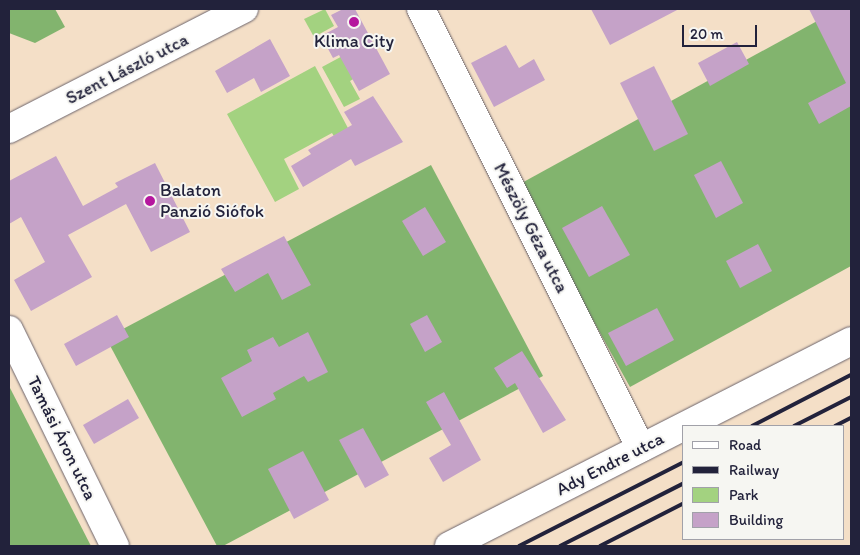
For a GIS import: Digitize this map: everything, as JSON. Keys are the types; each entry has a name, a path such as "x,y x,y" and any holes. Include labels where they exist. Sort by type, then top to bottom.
{"street":[{"name":"Szent László utca","path":"9,129 244,9"},
{"name":"Mészöly Géza utca","path":"420,9 641,448"},
{"name":"Tamási Áron utca","path":"9,330 116,546"},
{"name":"Ady Endre utca","path":"686,425 851,341"},
{"name":"Ady Endre utca","path":"449,546 682,427"}],"green space":[{"path":"9,9 55,9 65,27 35,43 9,33"},
{"path":"325,9 334,26 314,37 304,19"},
{"path":"839,9 851,9 851,266 630,387 518,185"},
{"path":"348,53 360,75 350,81 360,99 344,107 322,67"},
{"path":"315,66 349,130 335,138 332,133 284,159 299,189 275,202 227,114"},
{"path":"431,165 543,376 223,546 217,546 106,338"},
{"path":"9,386 91,546 9,546"}],"building":[{"path":"343,9 355,9 390,74 359,91 339,55 333,58 321,36 338,27 331,15"},
{"path":"591,9 679,9 610,45"},
{"path":"809,9 851,9 851,106 819,124 808,103 846,83"},
{"path":"270,39 290,76 261,92 254,78 227,93 215,71"},
{"path":"737,42 749,64 710,86 698,63"},
{"path":"506,45 519,68 534,59 545,80 494,107 471,63"},
{"path":"654,66 688,134 654,151 620,83"},
{"path":"373,96 403,142 355,166 351,159 303,187 291,166 311,154 308,150 352,125 344,112"},
{"path":"56,156 83,206 118,187 115,183 155,163 190,232 151,252 126,204 68,235 92,277 31,311 14,280 45,262 21,217 9,224 9,181"},
{"path":"721,161 743,203 716,218 694,175"},
{"path":"602,206 630,255 589,277 562,228"},
{"path":"425,207 446,242 423,256 402,221"},
{"path":"284,236 311,285 282,300 268,273 235,292 221,269"},
{"path":"758,244 772,271 740,288 726,261"},
{"path":"657,308 674,340 626,366 608,333"},
{"path":"117,315 129,337 76,366 64,344"},
{"path":"427,315 442,342 425,352 410,324"},
{"path":"308,332 328,372 308,382 304,376 273,393 276,399 242,417 221,378 252,361 247,350 273,337 279,347"},
{"path":"522,351 566,420 543,433 515,383 507,388 494,368"},
{"path":"444,392 481,460 443,482 429,458 451,445 426,402"},
{"path":"128,399 139,418 94,444 83,425"},
{"path":"363,428 389,475 365,488 339,440"},
{"path":"303,451 329,500 294,519 268,469"}],"railway":[{"path":"754,425 851,375"},
{"path":"796,425 851,397"},
{"path":"837,425 851,418"},
{"path":"519,546 682,463"},
{"path":"560,546 682,484"},
{"path":"600,546 682,504"}],"place":[{"name":"Klima City","path":"354,22"},
{"name":"Balaton Panzió Siófok","path":"150,201"}]}
